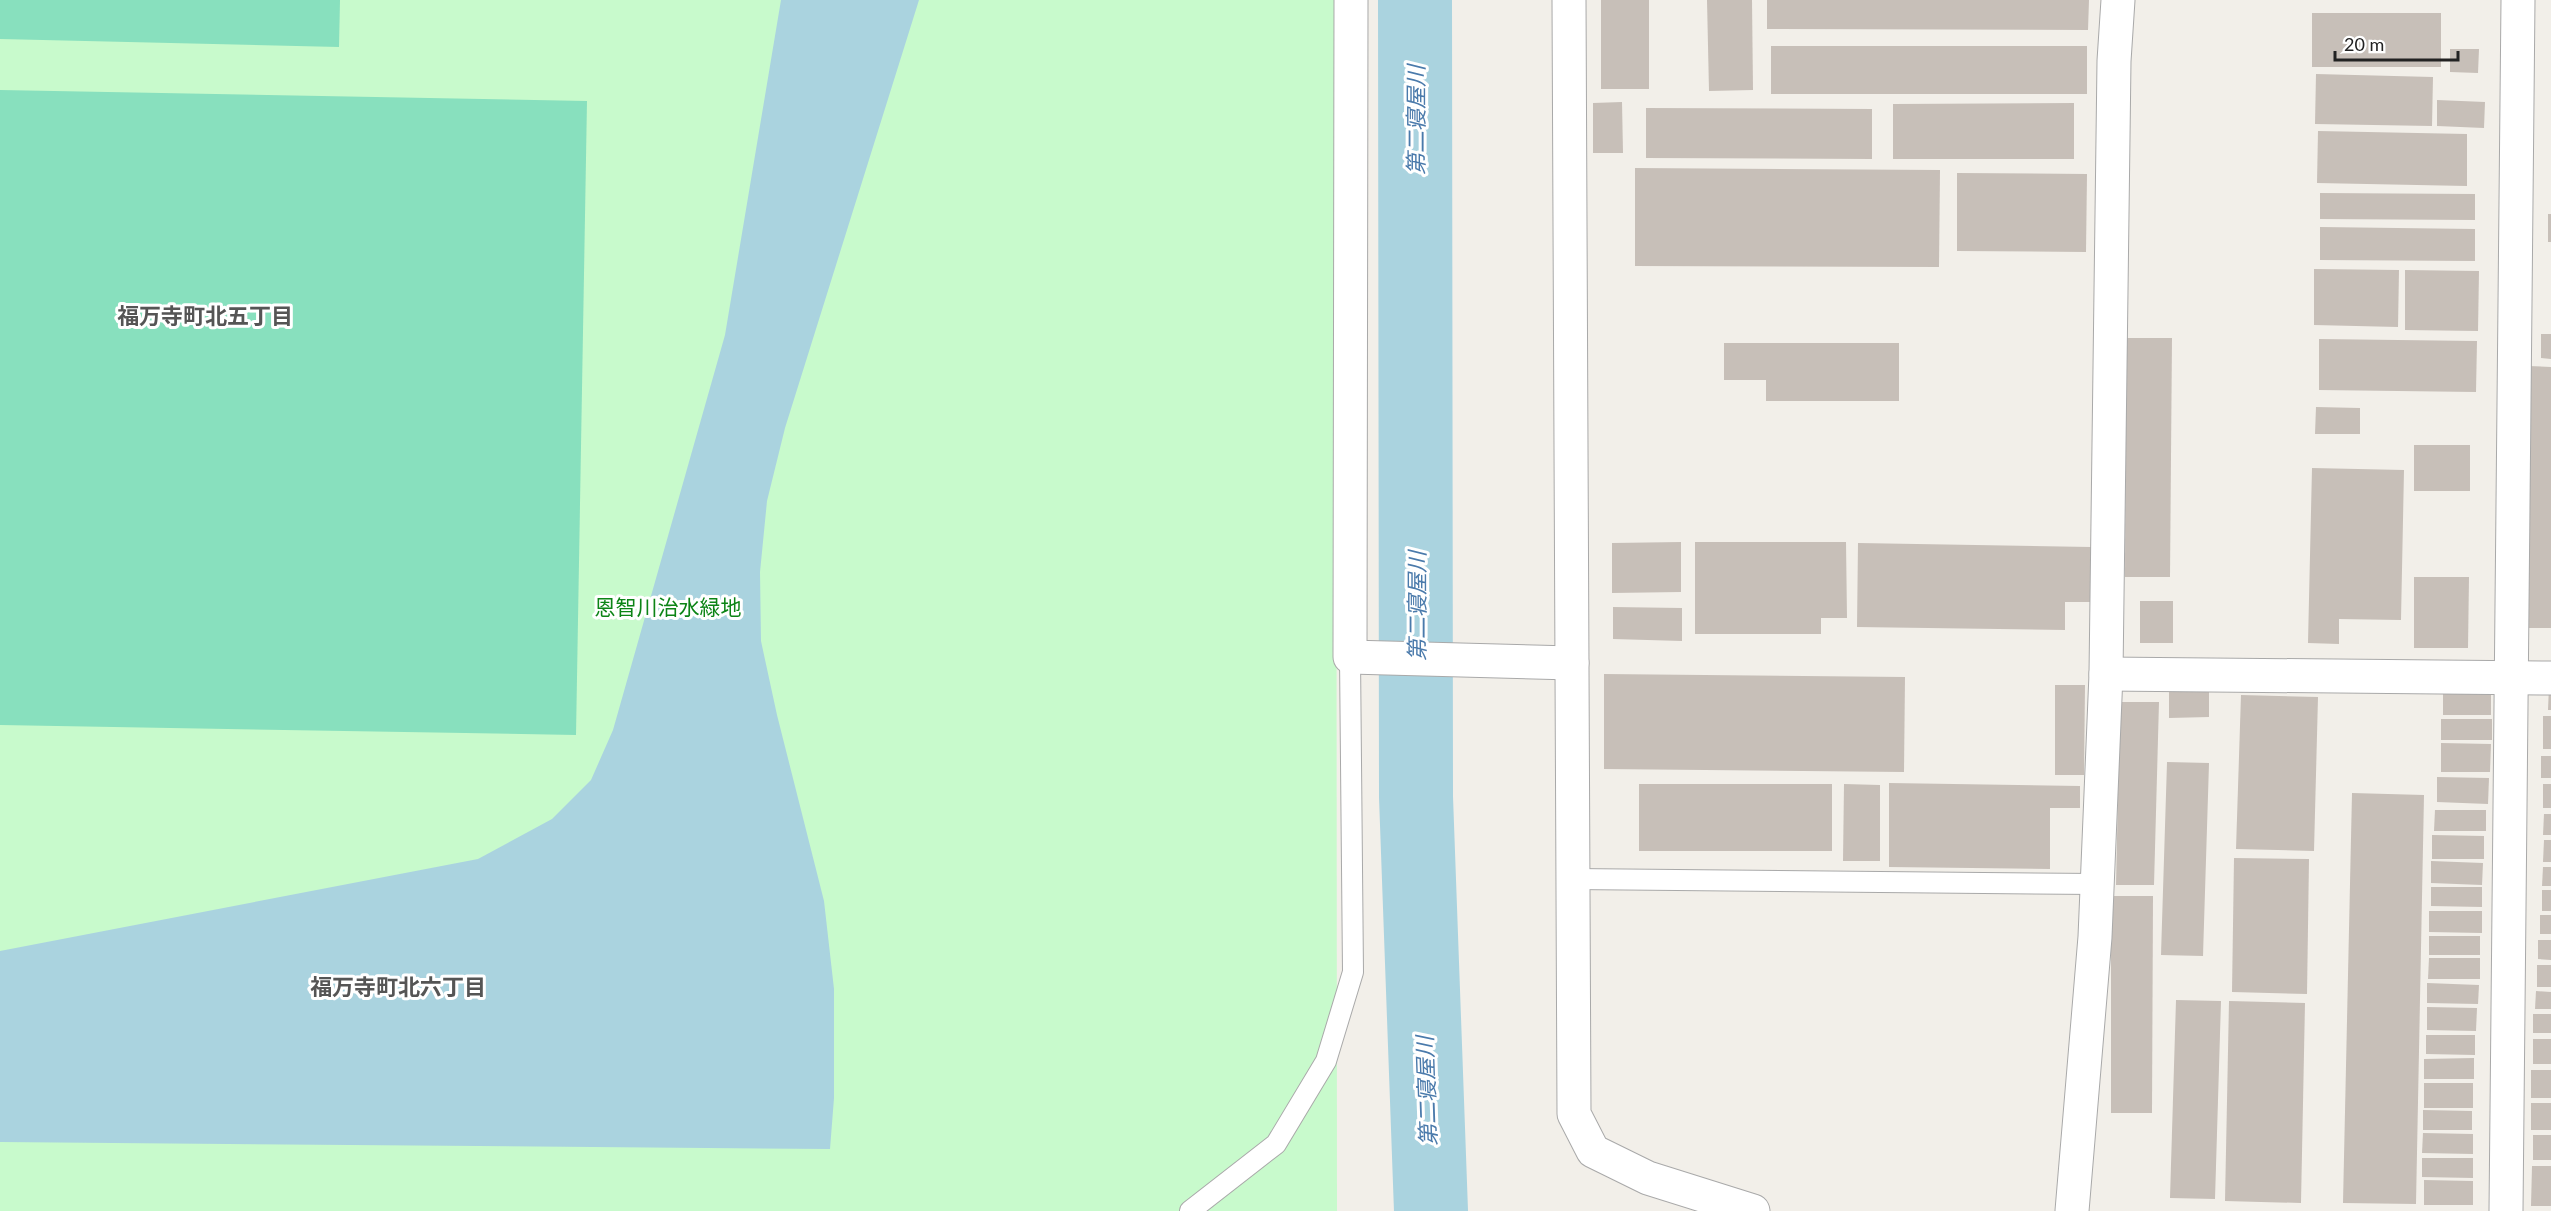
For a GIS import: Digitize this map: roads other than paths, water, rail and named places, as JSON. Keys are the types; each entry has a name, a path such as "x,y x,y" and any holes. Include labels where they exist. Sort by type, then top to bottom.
{"street":[{"path":"1351,0 1350,657 1572,663"},
{"path":"1569,0 1574,1114 1593,1151 1648,1178 1753,1211"},
{"path":"2072,1211 2097,884 2106,674 2114,61 2118,0"},
{"path":"2506,1211 2518,0"},
{"path":"2106,674 2551,678"}],"lane":[{"path":"1190,1211 1276,1144 1326,1061 1353,972 1350,657"},
{"path":"1573,879 2097,884"}],"water":[{"path":"781,0 919,0 785,428 767,501 760,572 761,641 777,715 824,901 834,989 834,1098 830,1149 0,1142 0,951 478,859 552,819 591,780 613,730 725,335"}],"waterway":[{"name":"第二寝屋川","path":"1415,0 1416,797 1431,1211"}],"district":[{"name":"福万寺町北五丁目","path":"205,315"},
{"name":"福万寺町北六丁目","path":"398,986"}],"park label":[{"name":"恩智川治水緑地","path":"668,606"}]}
